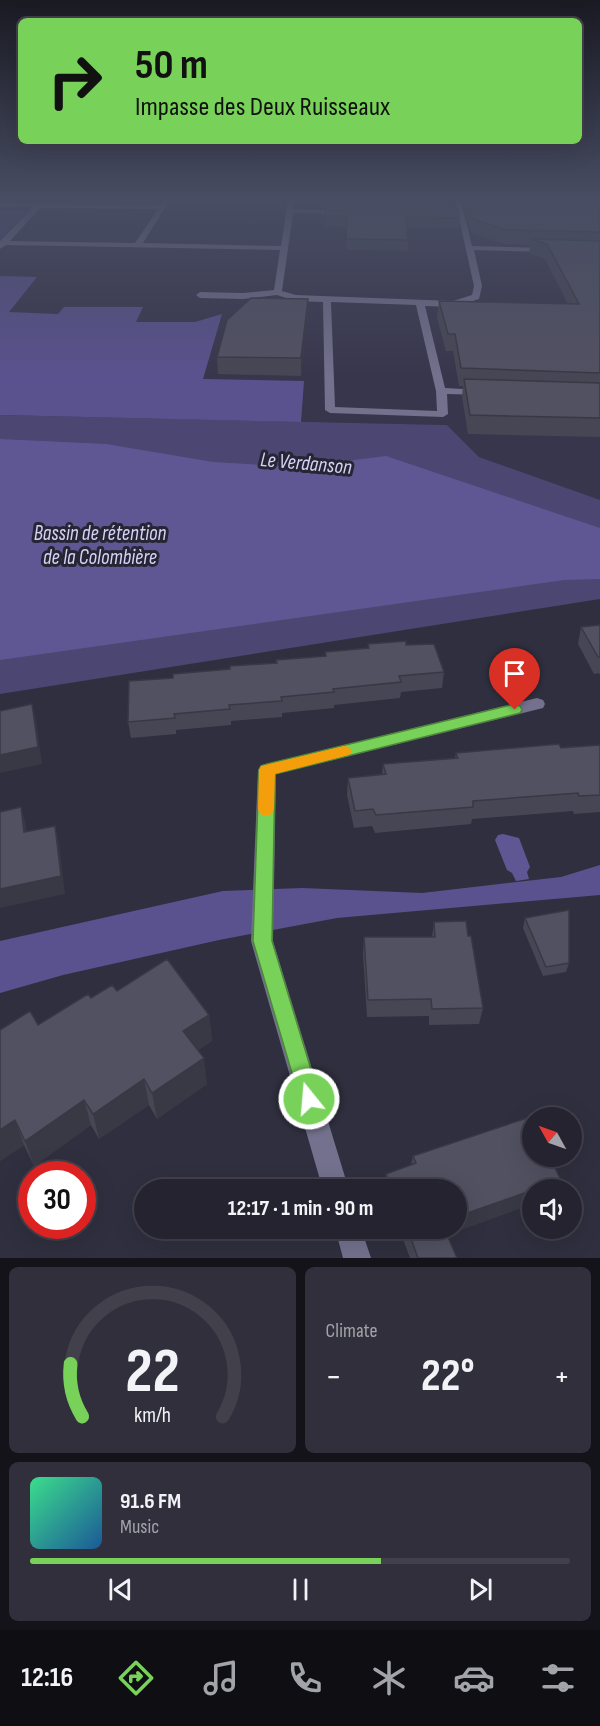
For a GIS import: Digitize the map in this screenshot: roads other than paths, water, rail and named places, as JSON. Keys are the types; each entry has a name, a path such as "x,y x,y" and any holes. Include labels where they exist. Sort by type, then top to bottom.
{"street":[{"path":"278,288 282,259"},
{"path":"200,295 243,296 278,288 295,298 454,304 476,297 478,286 472,259"},
{"path":"327,299 330,410 443,414 441,391 420,303"},
{"path":"441,391 488,393"},
{"path":"333,1179 262,941 267,770 537,704"},
{"path":"351,1239 357,1258"}],"water":[{"name":"Bassin de rétention de la Colombière","path":"0,439 106,444 213,462 299,467 386,456 600,528 600,579 564,580 0,660"},
{"path":"498,835 519,838 530,867 527,872 529,879 516,881 512,873 507,870 495,840"}],"water label":[{"name":"Le Verdanson","path":"306,463"}]}
